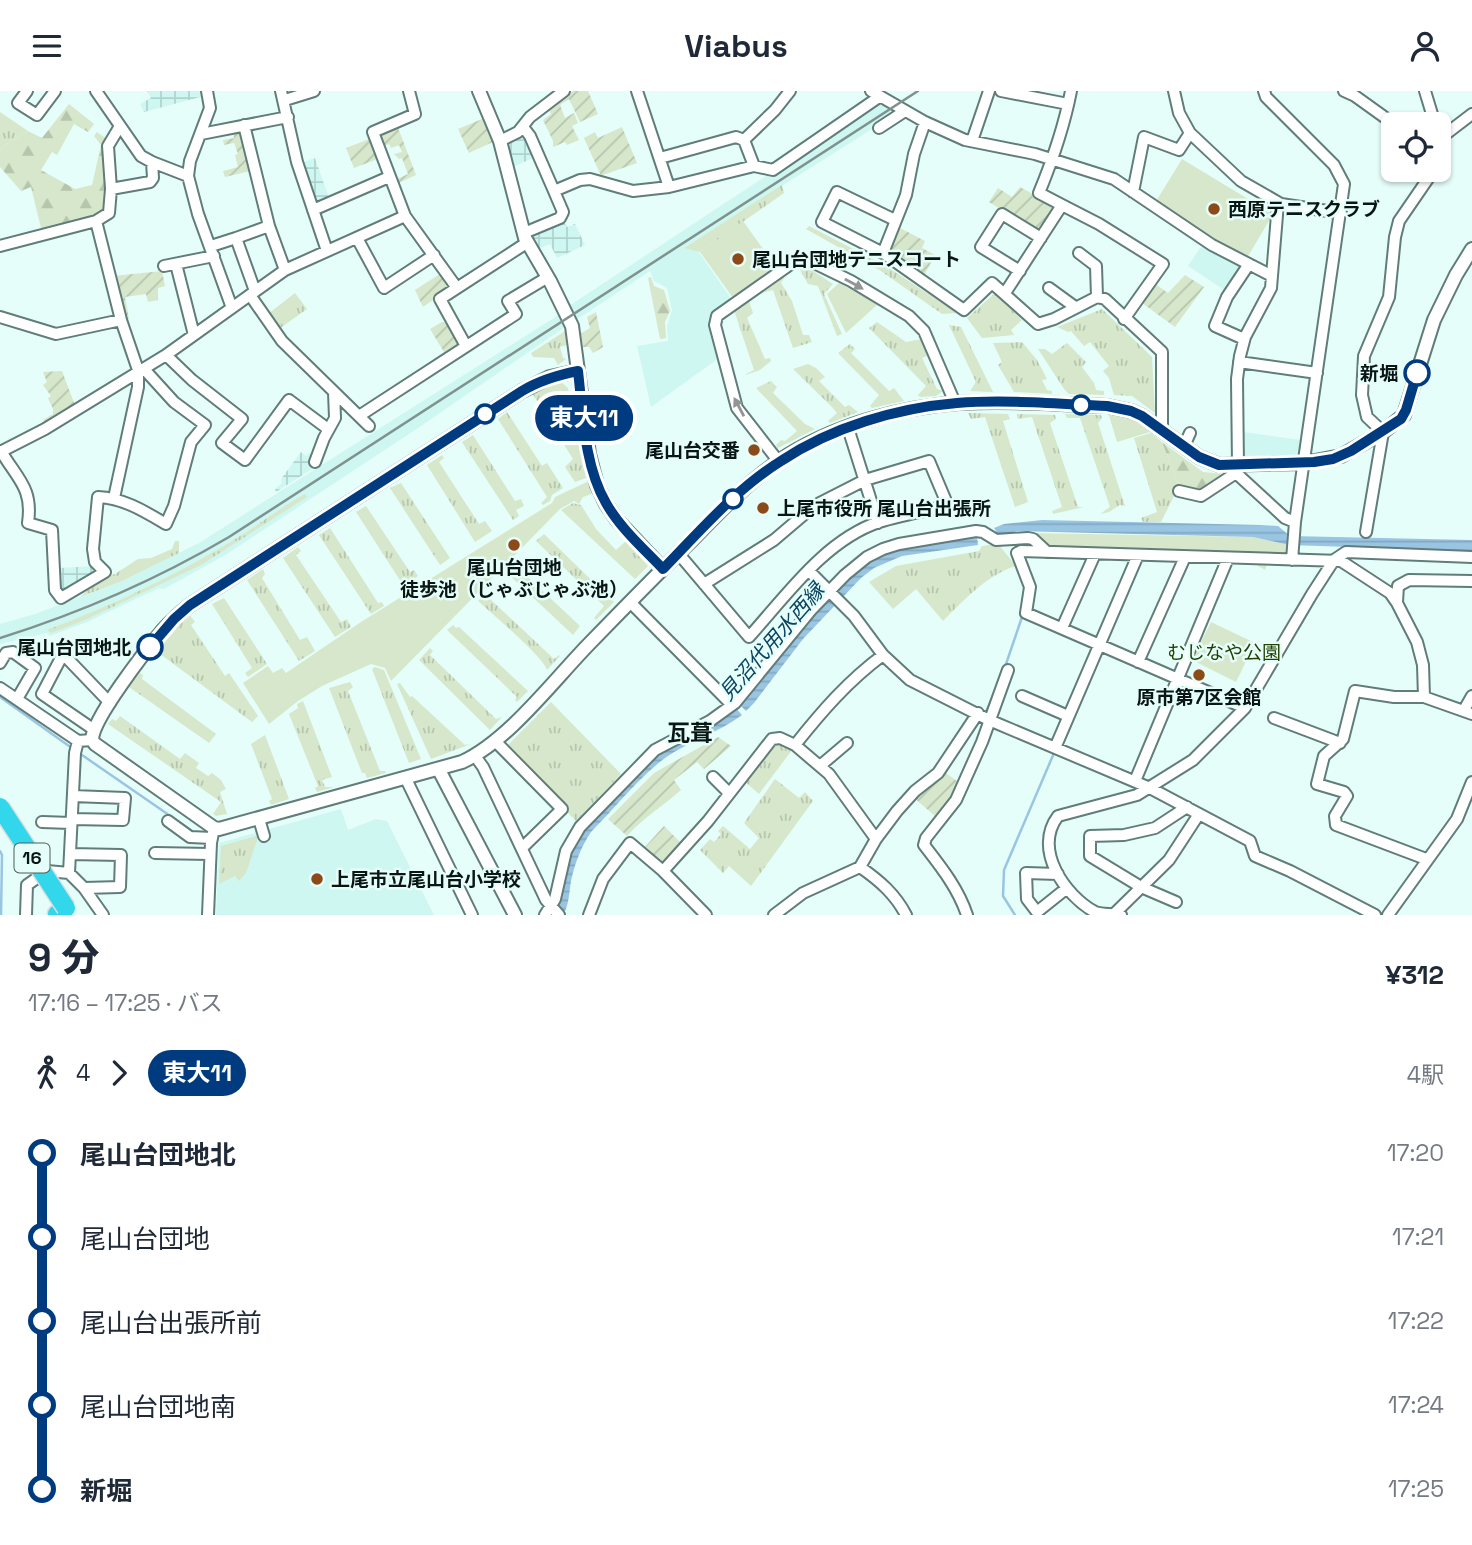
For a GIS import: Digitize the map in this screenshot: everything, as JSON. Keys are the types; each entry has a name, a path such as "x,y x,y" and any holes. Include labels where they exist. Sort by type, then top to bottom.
{"highway":[{"name":"16","path":"0,807 63,913"},
{"name":"16","path":"0,829 63,913"}],"street":[{"path":"27,91 18,103 37,115 55,91"},
{"path":"96,91 131,144 152,162 188,176"},
{"path":"207,91 210,108 190,161 188,176 198,215 232,308"},
{"path":"314,91 283,96 297,162 327,251"},
{"path":"409,91 415,114 373,132 405,216 457,288"},
{"path":"480,91 500,142 526,238 572,326 589,454 599,490 617,520 663,569"},
{"path":"500,142 518,132 538,110 564,91"},
{"path":"637,91 669,187"},
{"path":"744,140 790,91"},
{"path":"972,141 989,91"},
{"path":"1001,91 1068,104"},
{"path":"1070,91 1054,159 1039,193 1098,224 1163,264 1124,319"},
{"path":"1171,91 1190,133 1241,181 1278,203 1341,213"},
{"path":"1264,91 1266,97 1334,165 1344,184 1292,555"},
{"path":"1344,91 1381,115"},
{"path":"1425,91 1431,112"},
{"path":"554,191 580,180 590,179 633,191 669,187 754,166 773,170 875,94 925,122 972,141 1054,159 1114,179 1212,245 1272,276"},
{"path":"879,128 905,111"},
{"path":"1451,130 1472,114"},
{"path":"201,134 288,117"},
{"path":"883,253 906,195 914,154 925,122"},
{"path":"244,125 269,226 285,270"},
{"path":"0,246 96,221 110,213 108,146 120,126"},
{"path":"466,346 440,299 526,238 560,218 563,212 530,136 523,127"},
{"path":"1133,192 1144,137 1180,151 1190,133"},
{"path":"660,157 736,137 744,140 754,166"},
{"path":"111,189 150,182 153,178 152,162"},
{"path":"313,210 389,177"},
{"path":"1383,432 1367,417 1362,395 1364,356 1389,297 1399,221 1426,182"},
{"path":"895,220 837,192 822,222 883,253 964,310 992,283 1038,324 1054,319 1097,297 1105,299 1161,352 1162,430"},
{"path":"1278,203 1268,296 1244,339 1239,362 1237,468 1294,526"},
{"path":"1005,293 1062,205"},
{"path":"1020,271 981,247 1002,214 1041,238"},
{"path":"96,221 121,320 141,370 174,402 205,425 191,442 174,506 166,524 143,510 114,498 98,497 93,549 95,562 105,572 61,598 55,590 52,530 28,523 30,506 26,487 1,452 78,409 141,370 166,355 285,270 405,216"},
{"path":"164,266 213,251 236,238 269,226"},
{"path":"236,238 252,293 282,341 369,426"},
{"path":"357,238 384,288 434,255"},
{"path":"168,821 190,837 213,833 439,770 475,755 495,740 739,493 779,462 829,435 848,428 896,414 955,403 1107,406 1131,411 1208,462 1237,468 1304,463 1341,456 1383,432 1404,415 1434,320 1472,249"},
{"path":"1079,253 1096,266 1097,297"},
{"path":"779,462 737,408 715,325 717,316 795,261 810,261 851,281 909,316 924,331 955,403"},
{"path":"176,264 194,335"},
{"path":"1244,339 1215,326 1227,297 1249,264"},
{"path":"359,416 516,314 508,300 548,277"},
{"path":"1049,288 1075,307"},
{"path":"0,317 56,334 121,320"},
{"path":"166,355 192,380 242,419 222,443 245,460 289,400 328,429"},
{"path":"1239,362 1317,373"},
{"path":"114,498 141,370"},
{"path":"69,873 75,753 162,631 190,605 522,391 550,377 578,371"},
{"path":"315,462 335,418 334,392"},
{"path":"848,428 878,523"},
{"path":"1366,532 1383,432"},
{"path":"1184,446 1190,433"},
{"path":"678,553 704,584 749,637 809,571 838,545 878,523 948,506 929,461 865,480 814,506 774,540 704,584"},
{"path":"1179,491 1201,496 1237,468"},
{"path":"552,912 566,851 580,827 655,750 710,721 730,703 829,591 867,558 899,544 983,532 1017,553 1030,587 1026,613 1245,708"},
{"path":"1001,541 1028,538 1047,552"},
{"path":"1199,814 1169,860 1118,914 1097,913 1074,898 1050,857 1052,824 1058,816 1137,795 1150,788 1193,760 1245,708 1334,560 1346,552 1472,557"},
{"path":"1017,553 1228,558 1292,555 1341,561 1390,593 1397,603 1419,650 1423,665 1424,697"},
{"path":"1062,628 1094,554"},
{"path":"1055,748 1138,555"},
{"path":"1138,662 1185,557"},
{"path":"1135,781 1228,558"},
{"path":"809,571 840,601 883,655 911,680 989,720 1150,788 1250,841 1255,856 1375,915"},
{"path":"1397,603 1398,586 1409,580 1472,581"},
{"path":"630,602 730,703"},
{"path":"0,663 6,653 13,652 35,668 17,699"},
{"path":"110,703 63,654 42,694 99,747 213,833"},
{"path":"795,745 855,675 883,655"},
{"path":"967,915 951,880 924,845 926,838 956,800 982,742 1008,670"},
{"path":"0,688 88,736"},
{"path":"1426,859 1336,825 1335,816 1347,796 1345,792 1317,784 1324,756 1343,739 1355,691 1394,697 1424,697 1468,712 1472,696"},
{"path":"1022,696 1068,716"},
{"path":"774,915 803,893 860,867 876,839 915,791 938,773 978,713"},
{"path":"1274,718 1339,743"},
{"path":"663,871 772,739 780,738 795,745 821,765 876,839"},
{"path":"495,740 562,810 522,848"},
{"path":"821,765 846,743"},
{"path":"475,755 552,912"},
{"path":"439,770 515,915"},
{"path":"713,777 729,793"},
{"path":"405,779 472,915"},
{"path":"1388,915 1457,819 1472,782"},
{"path":"42,822 123,820 125,798 73,796"},
{"path":"1176,902 1141,887 1090,856 1090,836 1124,835 1155,828 1187,807"},
{"path":"1460,811 1472,817"},
{"path":"259,819 264,836"},
{"path":"208,915 213,833"},
{"path":"589,915 603,880 630,843 663,871 706,915"},
{"path":"155,853 210,854"},
{"path":"70,854 121,855 120,887 84,888"},
{"path":"860,867 884,884 906,915"},
{"path":"26,915 27,885 47,871 69,873 84,888 103,915"},
{"path":"1058,874 1026,873 1027,899 1037,912 1067,888"}],"shaded area":[{"path":"147,91 203,91 204,96 144,112 140,104 151,98"},
{"path":"881,100 899,112 685,247 698,251 732,300 717,311 719,358 651,407 637,346 668,341 667,326 672,310 667,288 654,281 650,271 576,320 569,306"},
{"path":"524,131 535,157 513,167 506,142"},
{"path":"315,158 329,198 315,203 301,163"},
{"path":"563,220 567,227 575,224 585,245 557,258 550,244 538,249 531,234"},
{"path":"1206,246 1241,264 1242,268 1226,291 1188,266 1200,248"},
{"path":"560,314 565,327 227,554 164,589 159,588 87,622 50,636 47,633 0,644 0,624 35,614 122,581 199,543"},
{"path":"1244,432 1301,440 1299,455 1243,458"},
{"path":"301,452 306,456 309,453 314,456 312,469 276,492 275,489 282,483 281,479"},
{"path":"1042,520 1278,526 1290,536 1472,540 1472,551 1289,545 1253,537 1017,531 999,536 994,528 1004,524"},
{"path":"977,536 978,545 902,556 874,568 861,578 803,639 754,703 746,711 740,705 811,615 852,573 897,547"},
{"path":"95,566 96,574 61,595 58,583 59,568"},
{"path":"735,707 742,715 665,758 636,784 591,832 576,862 565,911 563,915 551,915 575,838 655,754"},
{"name":"上尾市立尾山台小学校","path":"341,809 348,830 376,819 387,821 434,915 216,915 219,843"}],"green space":[{"path":"573,91 588,91 598,114 580,122 569,99 560,105 565,118 574,113 578,123 572,126 579,140 553,147 543,120 551,114 548,109"},
{"path":"69,104 94,124 88,132 74,124 57,155 52,152 41,170 75,189 92,185 101,145 94,136 97,132 108,140 106,205 99,215 42,232 31,187 21,191 0,167 0,151 28,131 42,138"},
{"path":"0,112 28,131 0,151"},
{"path":"487,117 495,141 469,153 458,129"},
{"path":"397,125 416,175 396,184 395,180 408,174 402,158 399,159 394,154 402,152 399,145 391,148 389,144 382,147 378,137 380,132"},
{"path":"622,127 637,163 603,175 604,179 584,138 595,132 598,138"},
{"path":"239,131 250,171 225,177 223,171 238,167 235,155 238,154 234,143 224,145 223,140 234,138 233,133"},
{"path":"372,138 380,158 354,168 346,148"},
{"name":"西原テニスクラブ","path":"1182,159 1273,214 1247,258 1155,203"},
{"path":"782,185 784,193 700,252 684,248"},
{"path":"1020,187 1055,206 1038,233 989,202 998,188 1012,197"},
{"name":"尾山台団地テニスコート","path":"743,221 776,267 733,298 700,252"},
{"path":"809,226 886,266 957,313 942,314 881,271 806,229"},
{"path":"898,227 925,241 922,248 935,255 924,276 889,253"},
{"path":"799,268 810,269 833,284 824,294 842,334 837,336 818,286 808,284"},
{"path":"162,271 165,286 158,288 158,300 148,302 146,294 125,297 129,319 124,320 113,276"},
{"path":"443,272 451,284 450,288 423,307 415,290"},
{"path":"1185,275 1204,287 1175,327 1142,303 1154,283 1168,293"},
{"path":"781,276 784,278 781,283 792,301 803,335 809,335 812,342 793,348 773,290 761,293 759,291"},
{"path":"651,277 654,286 664,290 670,311 665,322 666,338 660,339 648,278"},
{"path":"839,283 878,304 846,333 827,294"},
{"path":"295,293 307,309 279,329 268,314"},
{"path":"995,293 1022,320 1011,330 1014,335 982,338 967,318"},
{"path":"749,301 753,313 747,318 765,359 770,358 771,361 760,370 746,375 754,370 734,310"},
{"path":"1102,309 1152,357 1155,413 1132,396 1114,395 1109,378 1103,371 1109,366 1090,342 1084,346 1071,331 1057,327"},
{"path":"596,312 603,347 593,353 589,347 582,347 580,334 590,328 587,317"},
{"path":"442,322 450,323 461,343 459,348 436,364 434,359 444,352 430,329"},
{"path":"877,322 906,342 922,339 929,355 922,358 937,389 943,391 936,396 918,395 926,386 869,328"},
{"path":"949,325 961,327 993,392 970,391 976,382"},
{"path":"565,331 567,345 560,347 563,358 566,359 558,365 554,358 533,357 531,353"},
{"path":"1022,342 1037,360 1047,379 1042,380 1052,394 1014,392 998,365 1002,362 993,343"},
{"path":"1067,343 1086,362 1082,367 1096,390 1104,391 1104,395 1069,394 1038,349 1045,349 1052,354"},
{"path":"850,344 855,349 851,353 889,391 894,388 904,401 872,408 870,406 879,395 838,353"},
{"path":"808,364 825,377 819,381 845,407 849,405 858,412 830,423 828,421 837,413 793,369"},
{"path":"62,371 76,408 46,425 43,420 53,414 53,409 48,398 51,396 43,385 47,382 43,372"},
{"path":"560,381 568,388 586,478 575,482 565,467 573,459 532,393"},
{"path":"771,381 777,387 773,393 805,424 815,429 778,448 776,445 781,440 785,441 797,431 756,388"},
{"path":"613,396 618,428 591,425 589,402"},
{"path":"507,412 542,466 547,463 563,488 543,505 541,503 547,497 498,419"},
{"path":"1108,412 1126,415 1150,432 1117,442"},
{"path":"968,413 1008,414 1010,419 1003,421 1028,502 1015,507 985,417 971,419"},
{"path":"1017,414 1055,415 1056,419 1050,423 1078,507 1084,507 1053,514 1052,511 1062,507 1032,417 1018,419"},
{"path":"1065,414 1101,415 1098,423 1125,506 1120,505 1100,514 1110,507 1080,418 1067,418"},
{"path":"1151,433 1162,442 1179,486 1161,522 1143,522 1141,518 1157,512 1134,438"},
{"path":"473,435 515,501 521,499 524,506 516,510 519,516 513,520 462,442"},
{"path":"1162,442 1203,472 1224,474 1199,492 1179,486"},
{"path":"442,455 444,458 439,462 479,524 485,521 492,531 475,542 427,465"},
{"path":"589,481 594,493 583,497 579,504 574,501 560,509 391,681 385,668 371,664 322,686 269,724 243,683 268,666 273,673 282,668 286,673 361,622 552,503 555,497"},
{"path":"401,483 450,558 440,565 390,488"},
{"path":"305,494 307,497 201,565 85,620 51,633 47,630 168,577 237,538"},
{"path":"573,503 581,505 596,529 616,550 626,541 648,566 635,579 561,510"},
{"path":"366,506 410,572 414,570 418,576 414,579 415,583 405,588 356,512"},
{"path":"330,528 378,603 382,602 384,606 371,614 319,535"},
{"path":"1031,533 1253,537 1289,545 1289,560 1269,559 1265,570 1250,561 1050,552"},
{"path":"544,534 614,602 596,620 594,618 604,606 536,541"},
{"path":"175,541 179,541 179,553 122,581 80,597 103,577 115,574 138,559 151,558 172,549"},
{"path":"999,545 1016,566 995,575 943,621 916,589 893,609 869,582 896,566 979,551 982,546"},
{"path":"298,547 301,551 296,555 341,622 347,619 351,627 335,637 283,558"},
{"path":"515,565 580,626 573,635 507,573"},
{"path":"263,569 265,574 262,578 300,640 307,637 315,651 299,661 247,580"},
{"path":"487,592 489,598 554,659 560,656 547,670 528,646 478,601"},
{"path":"224,598 267,664 248,677 245,673 252,668 212,604"},
{"path":"189,614 195,622 191,625 225,676 229,673 258,716 252,722 156,651 164,635"},
{"name":"むじなや公園","path":"1211,622 1255,643 1236,682 1192,660"},
{"path":"453,625 459,627 528,691 517,702 517,697 447,630"},
{"path":"430,648 433,651 430,655 496,719 502,717 490,730 419,660"},
{"path":"375,667 384,670 421,759 409,763 372,669"},
{"path":"138,672 143,675 142,679 216,734 209,743 129,687"},
{"path":"350,682 353,687 348,691 380,771 386,773 367,778 365,773 362,773 329,688"},
{"path":"400,683 410,697 465,745 471,744 431,759 397,684"},
{"path":"303,701 332,777 322,780 325,787 334,787 317,792 315,788 318,786 289,714"},
{"path":"551,702 621,774 576,821 505,748"},
{"path":"120,716 180,759 185,753 199,763 196,768 208,776 212,773 221,780 226,789 220,792 227,814 213,814 221,802 108,724"},
{"path":"265,735 289,799 271,805 269,801 272,799 251,744"},
{"path":"718,737 731,746 704,769 697,762 674,780 681,790 627,836 608,819 654,773"},
{"path":"777,741 792,750 759,794 743,780"},
{"path":"943,771 957,781 952,796 935,816 913,797"},
{"path":"775,779 799,798 805,792 813,801 751,886 729,866 723,873 700,850 710,839 714,842 721,834 718,831 723,826 750,849 759,838 744,823"},
{"path":"664,826 682,844 666,864 661,865 643,849"},
{"path":"256,836 246,873 239,881 235,876 219,884 221,846"}],"waterway":[{"path":"1005,667 1022,617"},
{"path":"986,712 997,686"},
{"path":"0,697 69,746"},
{"path":"1015,915 1003,896 1004,870 1054,753"},
{"path":"82,755 195,833"},
{"path":"0,851 1,915"}],"railway":[{"path":"0,638 117,594 229,537 918,91"}],"bus line":[{"name":"東大11","path":"150,647 162,631 190,605 226,581 522,391 562,374 578,371 593,474 606,504 617,520 663,569 739,493 779,462 829,435 868,421 961,403 1107,406 1142,416 1208,462 1238,466 1304,463 1341,456 1395,424 1404,415 1417,373"}],"place":[{"name":"西原テニスクラブ","path":"1214,209"},
{"name":"尾山台団地テニスコート","path":"738,259"},
{"name":"新堀","path":"1417,373"},
{"name":"尾山台交番","path":"754,450"},
{"name":"上尾市役所 尾山台出張所","path":"763,508"},
{"name":"尾山台団地 徒歩池（じゃぶじゃぶ池）","path":"514,545"},
{"name":"尾山台団地北","path":"150,647"},
{"name":"原市第7区会館","path":"1199,675"},
{"name":"上尾市立尾山台小学校","path":"317,879"}],"district":[{"name":"瓦葺","path":"690,733"}],"water label":[{"name":"見沼代用水西縁","path":"772,642"}]}
